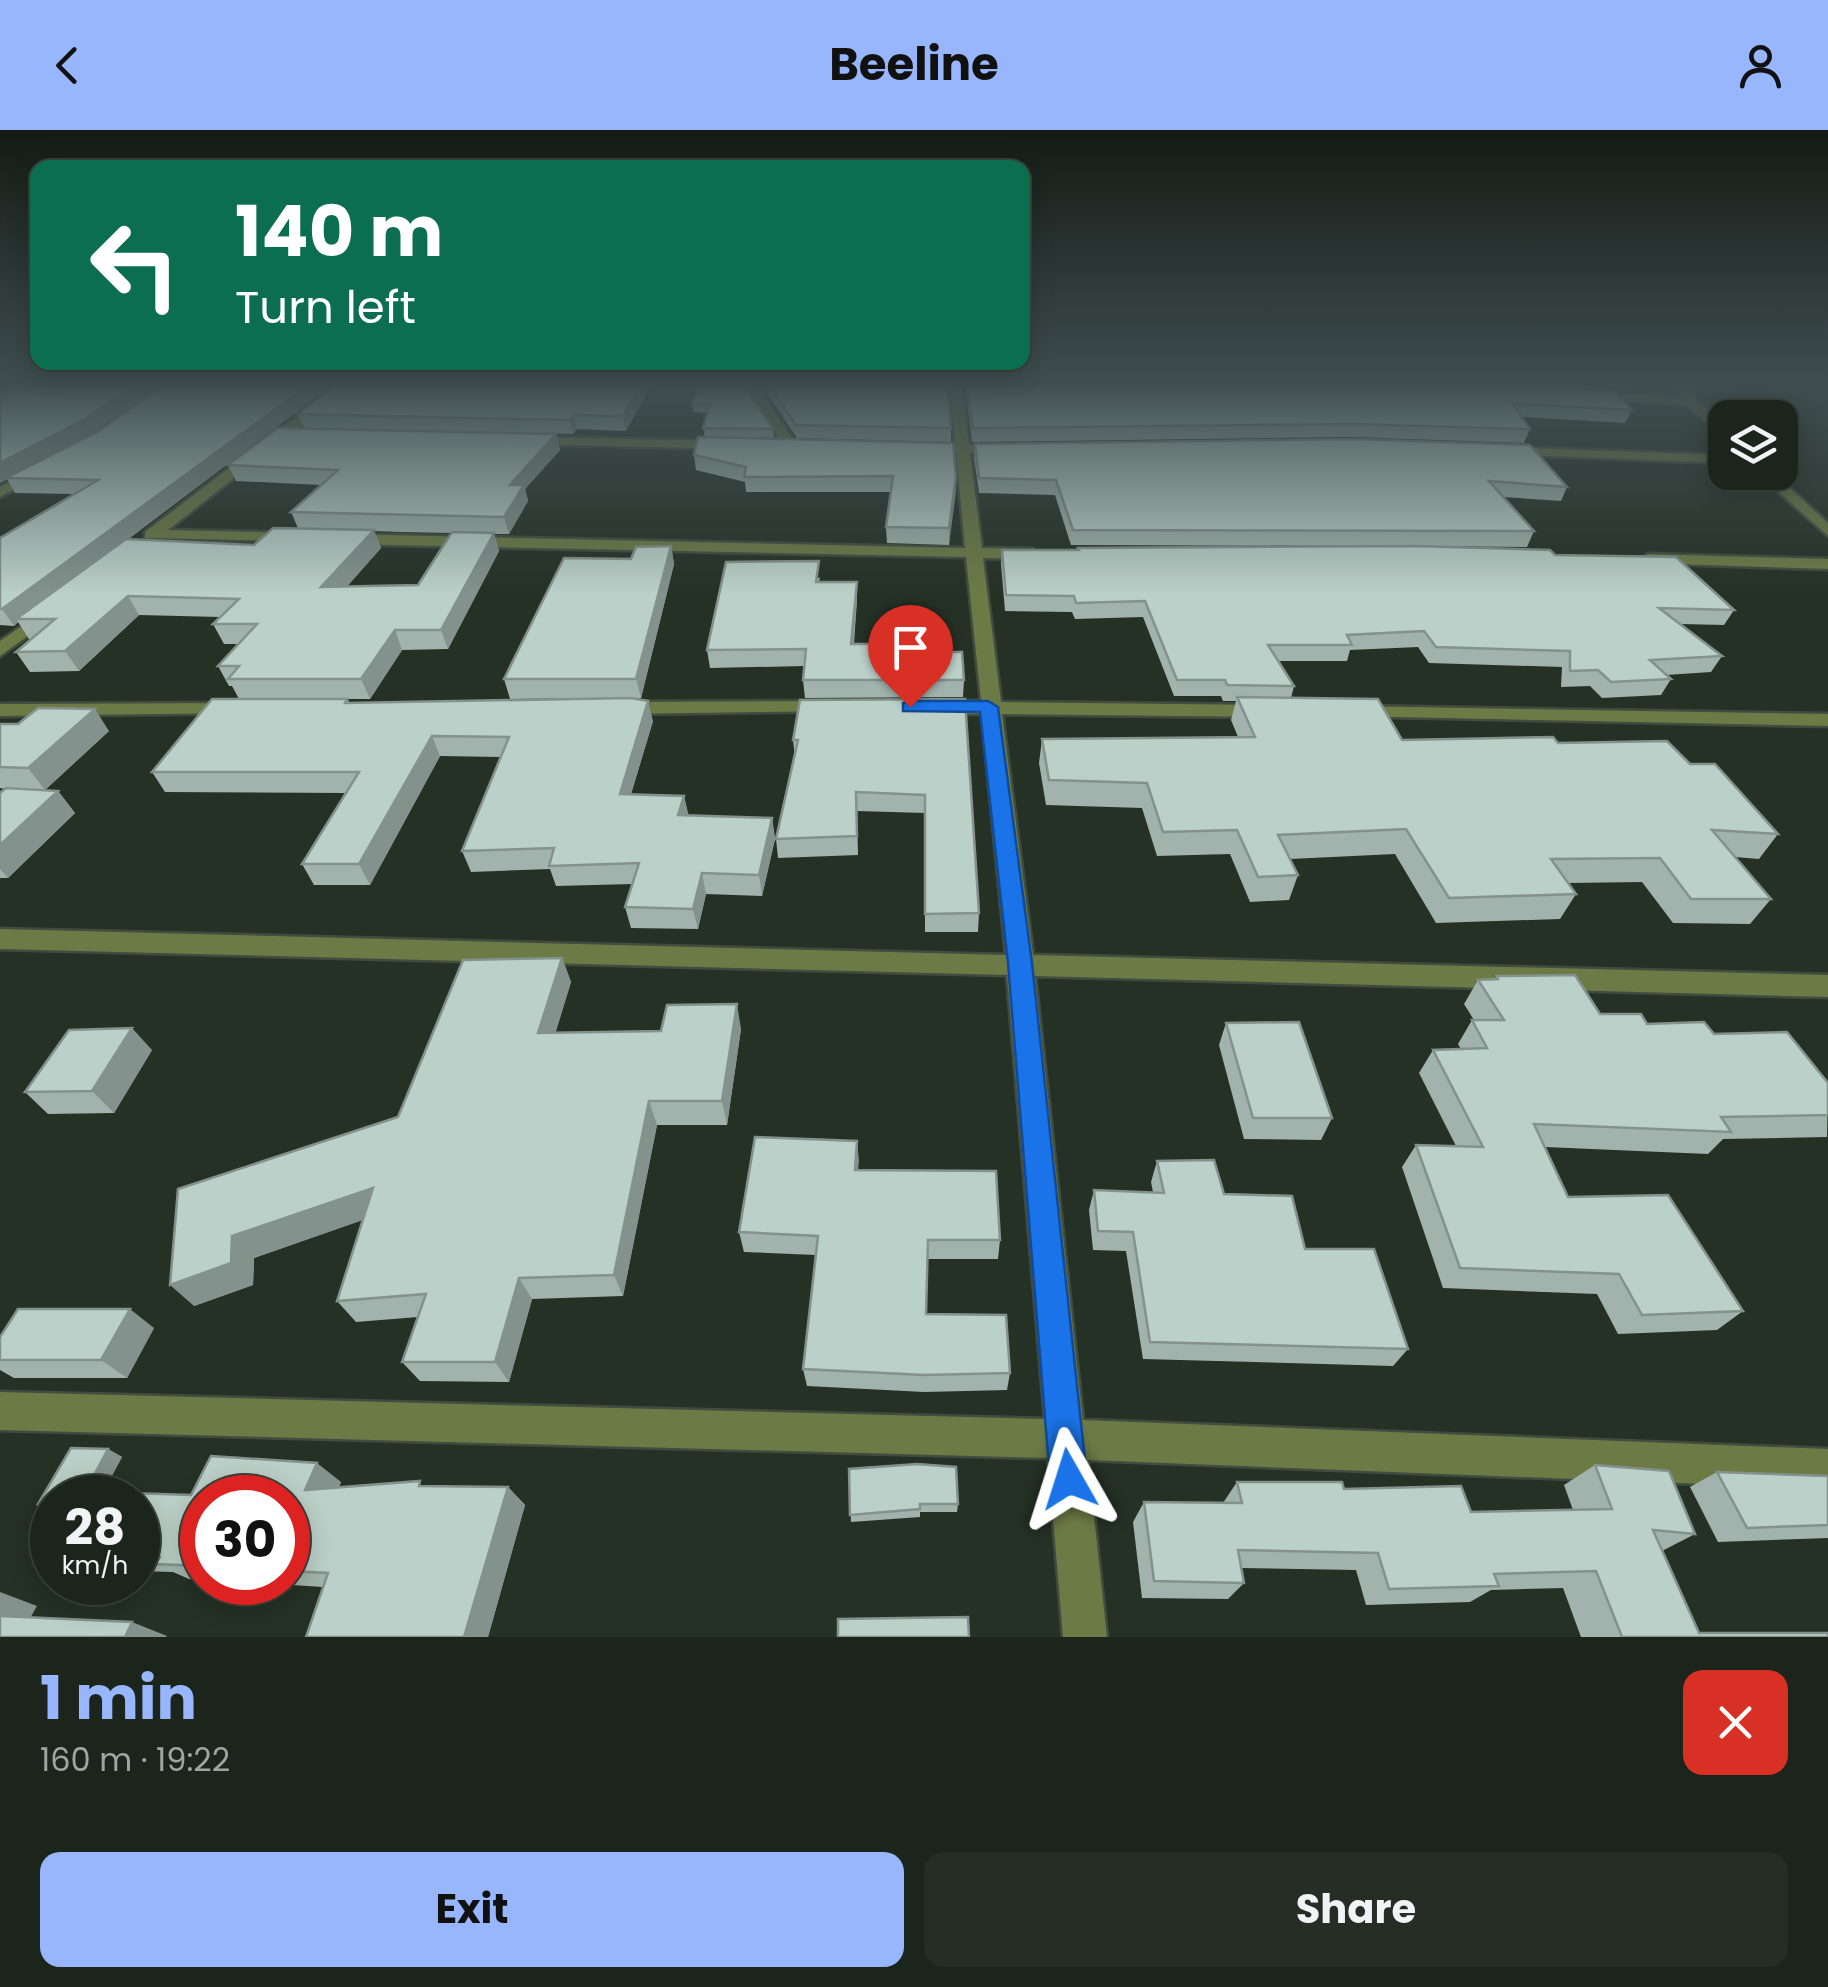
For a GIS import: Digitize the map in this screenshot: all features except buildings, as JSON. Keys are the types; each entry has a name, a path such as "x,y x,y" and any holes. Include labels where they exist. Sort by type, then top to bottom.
{"street":[{"path":"138,546 258,453"},
{"path":"962,453 988,707 1020,963 1085,1637"},
{"path":"1576,453 1708,458"},
{"path":"0,493 51,466"},
{"path":"1782,490 1828,532"},
{"path":"153,534 309,538"},
{"path":"328,538 1052,554"},
{"path":"1630,558 1828,564"},
{"path":"0,650 61,604"},
{"path":"593,708 850,707"},
{"path":"910,707 1288,711"},
{"path":"0,710 257,709"},
{"path":"1328,712 1828,720"},
{"path":"0,939 1828,986"},
{"path":"0,1411 1065,1439 1828,1469"}],"route":[{"path":"910,707 988,707 1020,963 1069,1479"}]}
